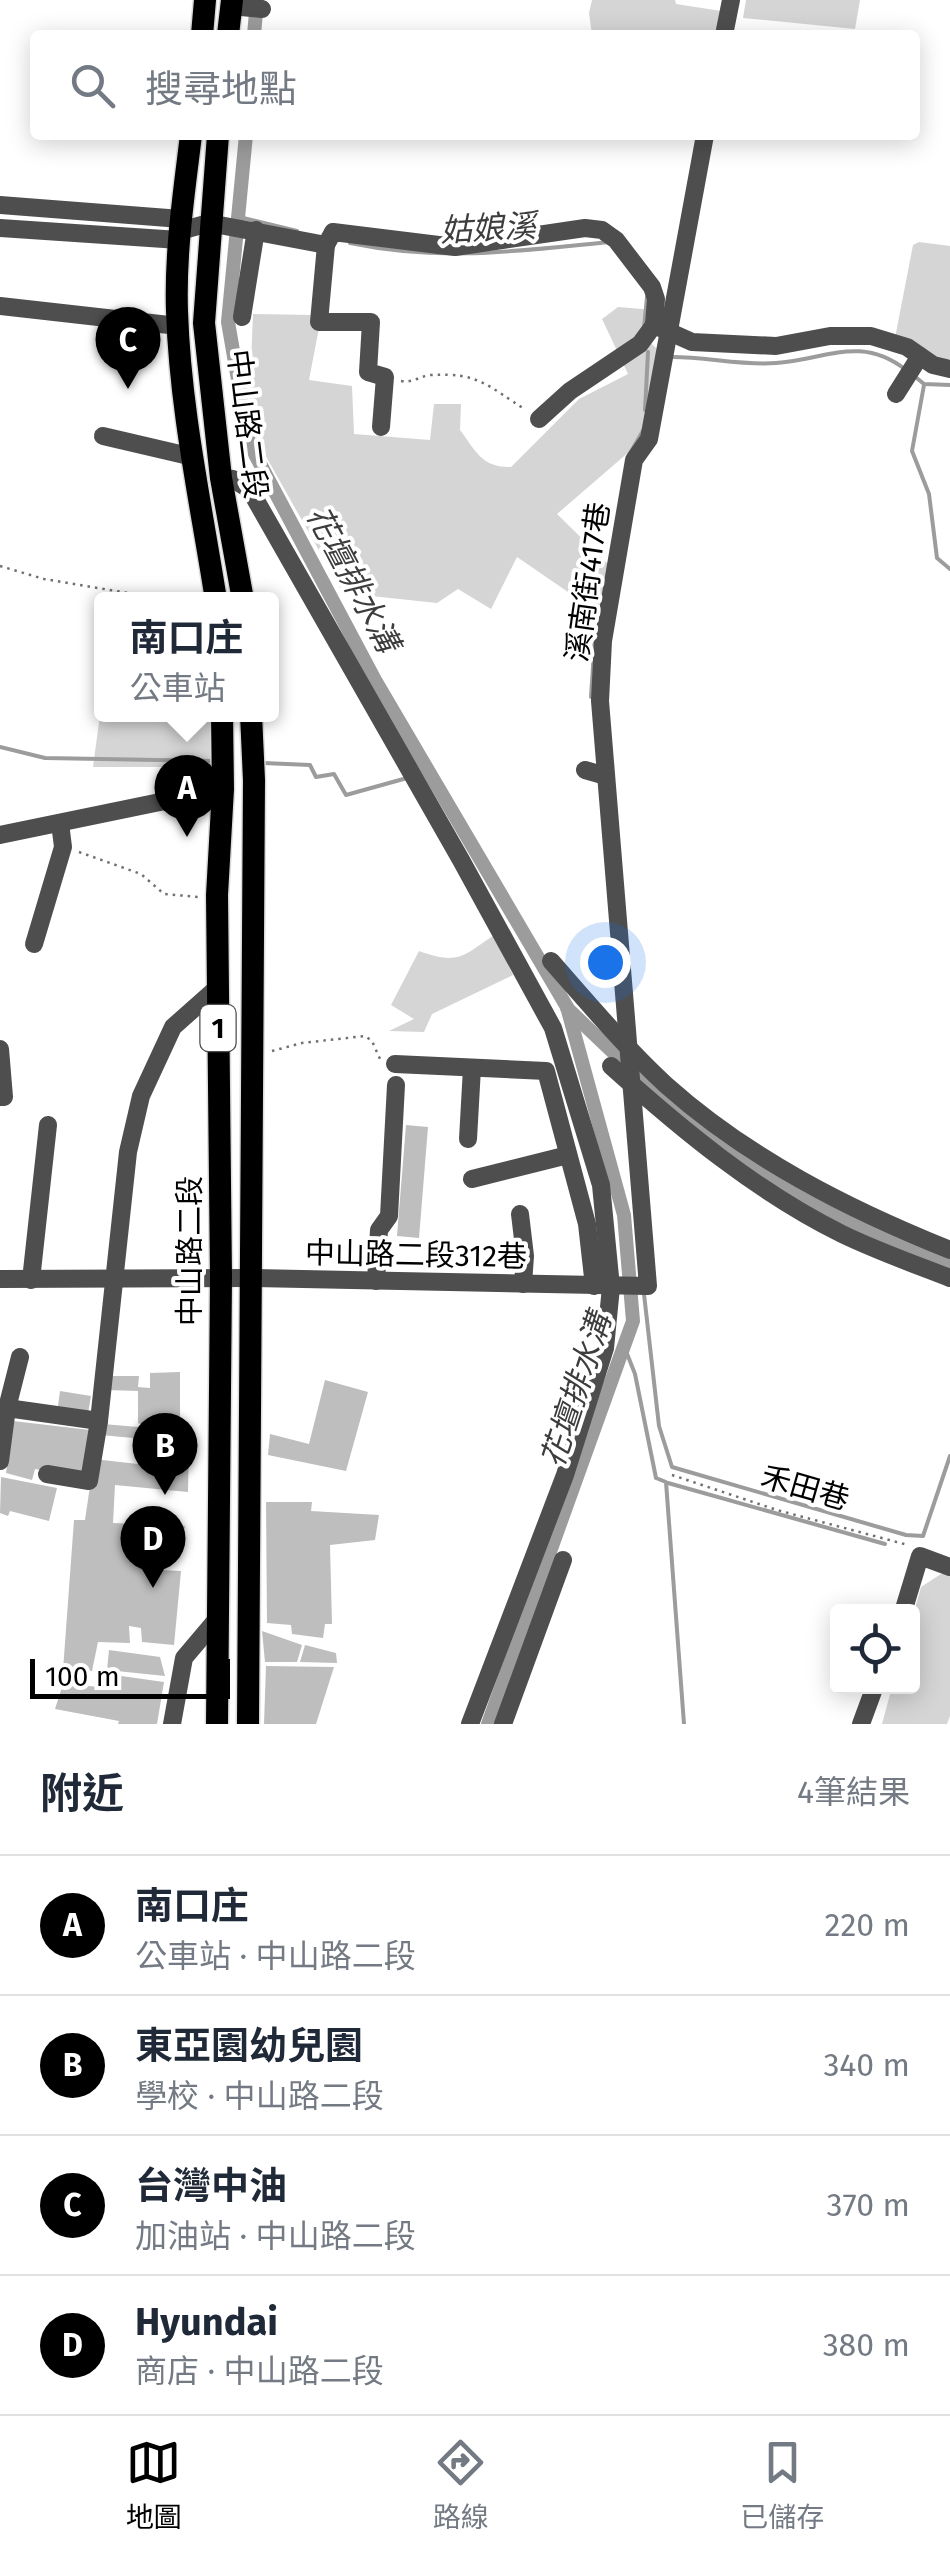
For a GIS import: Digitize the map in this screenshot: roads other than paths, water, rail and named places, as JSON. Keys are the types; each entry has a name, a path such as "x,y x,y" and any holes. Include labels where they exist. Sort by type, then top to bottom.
{"main road":[{"path":"203,30 206,0"},
{"path":"228,30 231,3"},
{"name":"中山路二段","path":"190,140 180,230 178,326 184,401 215,592"},
{"name":"中山路二段","path":"218,140 218,224 204,324 221,478 242,592"},
{"name":"1","path":"222,722 223,783"},
{"name":"中山路二段","path":"217,1724 217,1619 251,1056 251,722"},
{"name":"中山路二段","path":"223,783 216,895 217,988 236,1278 248,1724"},
{"path":"216,895 252,888"}],"street":[{"path":"725,30 731,0"},
{"path":"231,3 262,10"},
{"name":"溪南街417巷","path":"648,1286 600,701 603,640 634,460 649,439 662,328 704,140"},
{"path":"0,205 180,230"},
{"path":"0,228 180,230 218,224 326,245"},
{"path":"380,426 385,377 368,372 371,322 320,322 326,245 334,232 455,247 586,228 602,230 616,240 652,287 662,328"},
{"path":"242,317 256,230"},
{"path":"0,306 178,326"},
{"path":"662,328 692,342 776,346 830,336 870,336 906,347 933,365 950,369"},
{"path":"539,419 570,391 662,328"},
{"path":"896,394 920,356"},
{"path":"103,436 193,457"},
{"path":"221,478 234,479 250,490 462,860 552,1028 601,1186 605,1348 565,1475 470,1724"},
{"path":"585,770 606,776"},
{"path":"0,835 223,783"},
{"path":"34,944 63,848 60,823"},
{"path":"551,961 667,1085 734,1137 802,1182 870,1218 950,1250"},
{"path":"47,1474 89,1482 100,1421 128,1152 141,1096 173,1026 217,988"},
{"path":"0,1049 4,1097 0,1097"},
{"path":"395,1064 546,1071 603,1286"},
{"path":"611,1066 653,1104 752,1180 842,1234 950,1278"},
{"path":"468,1140 472,1068"},
{"path":"376,1281 379,1230 388,1216 396,1084"},
{"path":"31,1280 48,1125"},
{"path":"472,1179 568,1155"},
{"path":"520,1214 525,1256 523,1284"},
{"name":"中山路二段312巷","path":"0,1279 236,1278 648,1286"},
{"path":"0,1461 7,1408 20,1357"},
{"path":"7,1408 100,1421"},
{"path":"905,1604 920,1556 950,1568"},
{"path":"503,1724 562,1560"},
{"path":"172,1724 184,1658 217,1619"},
{"path":"862,1724 872,1694"}],"waterway":[{"name":"花壇排水溝","path":"254,30 257,1"},
{"name":"花壇排水溝","path":"246,140 228,322 249,443 375,680 567,1007 624,1215 633,1321 488,1724"},
{"name":"姑娘溪","path":"239,217 297,231"},
{"name":"姑娘溪","path":"350,243 448,253 609,242"},
{"name":"姑娘溪","path":"644,328 647,297"},
{"name":"姑娘溪","path":"673,357 763,364 858,351 889,359 906,370"},
{"path":"645,410 648,352"},
{"name":"姑娘溪","path":"913,375 924,384 950,385"},
{"path":"924,385 912,451 929,494 937,558 950,569"},
{"path":"629,455 644,429"},
{"path":"591,697 595,637"},
{"path":"0,747 45,758 214,761"},
{"path":"263,763 310,765 316,777 334,774 346,795 407,778"},
{"name":"花壇排水溝","path":"567,1008 681,1113 775,1183 843,1219 950,1262"},
{"path":"644,1294 659,1426 672,1467 906,1535 923,1536 950,1456"},
{"path":"624,1346 635,1374 656,1478 666,1482 684,1724"},
{"path":"668,1483 885,1544"}],"place":[{"name":"台灣中油","path":"128,389"},
{"name":"南口庄","path":"187,837"},
{"name":"東亞園幼兒園","path":"165,1495"},
{"name":"Hyundai","path":"153,1588"}]}
